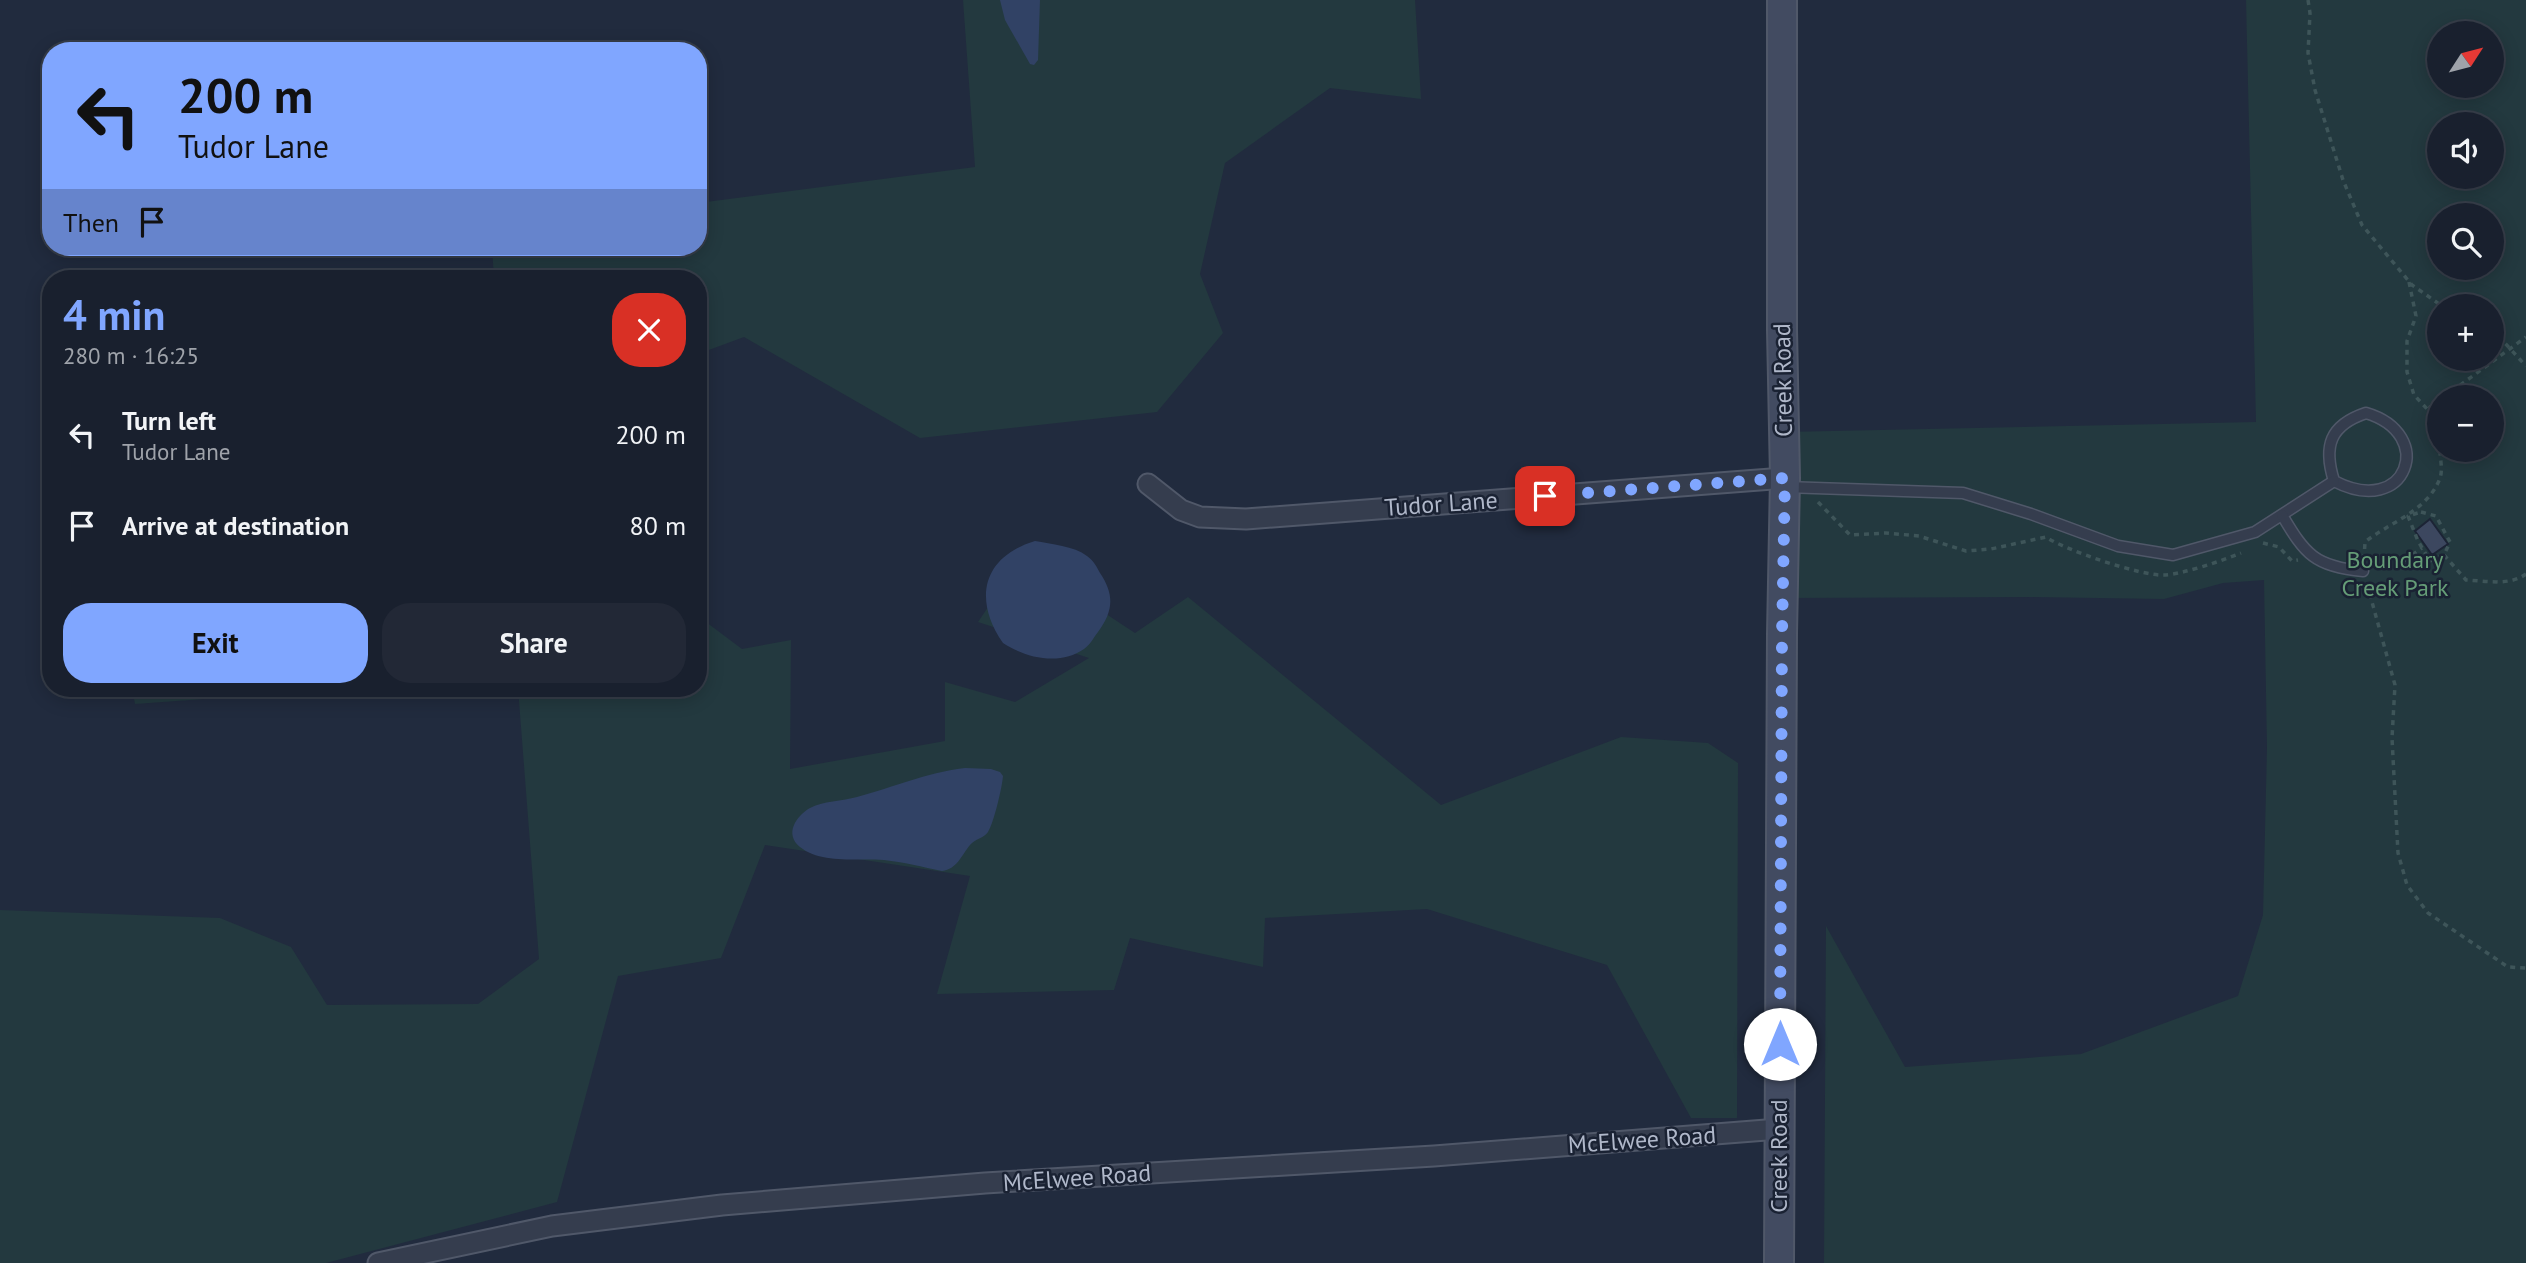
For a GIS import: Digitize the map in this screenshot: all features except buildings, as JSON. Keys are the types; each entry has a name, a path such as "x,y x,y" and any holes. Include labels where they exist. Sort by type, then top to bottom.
{"main road":[{"name":"Creek Road","path":"1779,1263 1785,482 1782,0"}],"street":[{"name":"Tudor Lane","path":"1148,484 1181,510 1200,517 1246,519 1785,482"},
{"name":"McElwee Road","path":"379,1263 552,1226 722,1205 985,1183 1434,1156 1779,1129"}],"lane":[{"path":"2366,413 2385,419 2399,433 2406,446 2405,461 2400,478 2390,487 2374,492 2348,489 2334,481 2328,461 2332,441 2335,431 2348,419 2366,413"},
{"path":"1785,482 1963,493 2119,546 2173,555 2255,532 2334,481"},
{"path":"2282,515 2312,558 2346,570 2363,571"}],"path":[{"path":"2308,0 2308,53 2312,78 2343,180 2362,225 2408,280 2427,295"},
{"path":"2408,280 2416,316 2407,341 2407,372 2414,395 2427,409"},
{"path":"2460,385 2526,337"},
{"path":"2504,342 2526,366"},
{"path":"2408,516 2428,497 2441,476 2440,462"},
{"path":"1817,500 1850,535 1886,533 1919,536 1966,551 1991,549 2046,537 2094,558 2163,575 2222,561 2251,548"},
{"path":"2408,516 2430,561 2444,555 2450,542 2436,516 2421,512 2408,516 2384,527 2365,542 2363,571 2395,685 2392,738 2398,853 2407,885 2428,913 2508,967 2526,968"},
{"path":"2262,542 2279,547 2292,561 2312,558"},
{"path":"2363,571 2405,560 2422,548"},
{"path":"2444,555 2466,580 2501,582 2520,579 2526,574"}],"green space":[{"path":"963,0 1415,0 1421,99 1330,88 1225,163 1200,274 1223,333 1157,412 920,438 744,337 707,351 707,270 493,270 493,256 707,256 707,202 975,167"},
{"name":"Boundary Creek Park","path":"2246,0 2526,0 2526,1263 1824,1263 1826,926 1905,1067 2081,1054 2238,996 2263,915 2267,748 2264,580 2223,583 2164,599 1784,598 1785,432 2256,422"},
{"path":"1021,558 1135,633 1188,597 1441,805 1621,737 1708,743 1738,763 1737,1118 1691,1118 1607,965 1427,909 1265,918 1263,967 1130,938 1114,990 937,994 970,876 765,845 721,958 618,976 557,1202 326,1263 0,1263 0,910 220,918 291,947 327,1005 478,1004 539,959 519,697 707,697 707,623 742,649 791,640 790,769 945,741 945,682 1015,702 1089,658 978,622"},
{"path":"134,697 233,697 135,704"}],"water":[{"path":"1000,0 1040,0 1038,60 1034,65 1030,64 1005,20"},
{"path":"1035,541 1069,548 1087,556 1096,566 1108,589 1110,603 1103,625 1090,643 1075,654 1054,659 1022,653 1003,643 988,611 988,582 994,569 1017,548"},
{"path":"965,768 991,769 1003,776 988,832 972,843 955,865 947,870 884,860 818,856 795,842 792,831 796,820 815,806 857,797 936,773"}],"route":[{"path":"1545,496 1785,478 1780,1044"}]}
